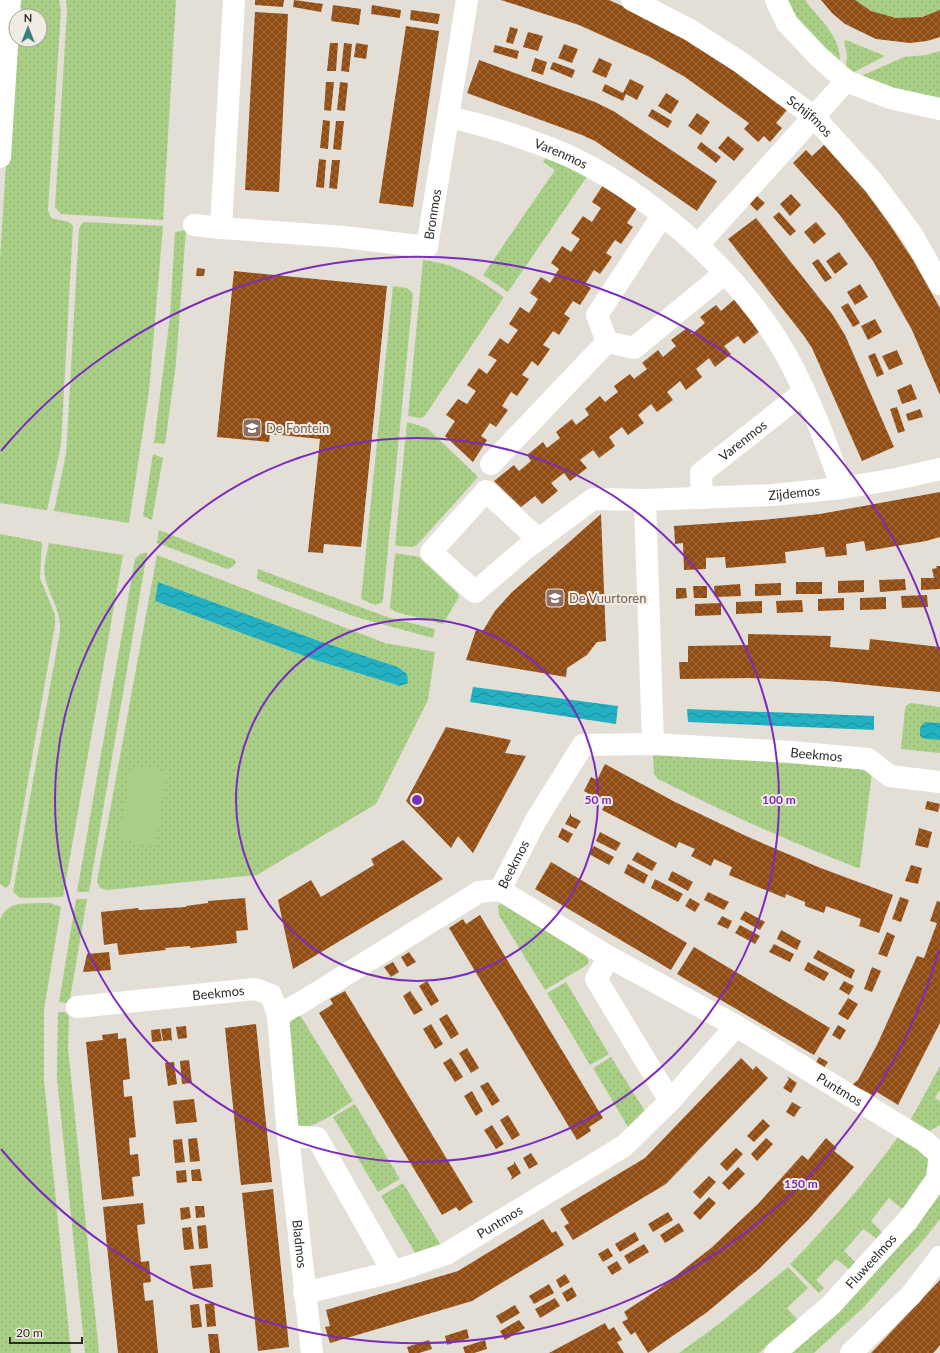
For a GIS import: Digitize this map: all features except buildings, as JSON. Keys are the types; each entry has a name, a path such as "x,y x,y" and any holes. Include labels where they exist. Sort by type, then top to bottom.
{"street":[{"path":"0,156 10,0"},
{"path":"221,228 234,0"},
{"name":"Bronmos","path":"194,225 344,237 427,247 467,0"},
{"name":"Schijfmos","path":"632,0 690,30 740,62 814,117 873,182 910,233 940,284"},
{"path":"776,0 787,23 817,55 846,81 890,98 940,109"},
{"path":"698,245 846,81"},
{"name":"Varenmos","path":"448,117 508,133 569,156 625,189 698,245 725,273 776,338 818,421 842,488"},
{"path":"607,342 597,315 662,216"},
{"path":"607,342 634,348 725,273"},
{"path":"491,464 607,342"},
{"name":"Varenmos","path":"702,498 701,473 804,392"},
{"name":"Zijdemos","path":"538,539 486,491 431,552 475,592 538,539 592,499 646,500 772,495 842,488 896,479 940,469"},
{"path":"646,500 653,744"},
{"name":"Beekmos","path":"77,1007 255,989 271,995 278,1015 302,1002 479,892 500,890 536,820 583,745 653,744 791,752 868,759 890,776 940,782"},
{"name":"Puntmos","path":"500,890 609,957 736,1026 923,1140 940,1154"},
{"path":"609,957 596,979 670,1101"},
{"name":"Bladmos","path":"278,1015 288,1136 304,1293 312,1353"},
{"name":"Puntmos","path":"304,1293 393,1272 446,1254 624,1146 670,1101 736,1026"},
{"path":"288,1136 317,1138 393,1272"},
{"name":"Fluweelmos","path":"775,1353 831,1305 908,1220 937,1179 940,1154"},
{"path":"851,1353 911,1295 940,1257"}],"green space":[{"path":"16,0 59,0 61,11 48,210 51,218 69,222 73,226 61,445 47,510 0,503 0,260 13,48 48,48 48,8 16,8"},
{"path":"66,0 176,0 163,220 61,214 55,207 67,12"},
{"path":"785,0 805,0 833,36 837,44 840,63 805,31"},
{"path":"855,0 940,0 940,10 919,17 896,18 874,12"},
{"path":"846,40 885,56 854,72 846,66 847,55 844,41"},
{"path":"940,51 940,99 900,91 861,76 904,57 926,55"},
{"path":"546,158 588,175 508,292 483,275 555,170 543,162"},
{"path":"82,223 163,226 149,391 129,523 54,511 66,454 79,229"},
{"path":"186,230 176,363 165,444 154,443 170,316 175,232"},
{"path":"423,260 447,265 466,273 504,297 424,417 420,418 408,416"},
{"path":"393,286 407,288 413,295 383,599 382,603 375,605 361,599"},
{"path":"407,422 427,428 478,477 417,545 413,547 395,545"},
{"path":"153,454 163,458 152,520 143,516"},
{"path":"159,530 235,560 236,563 227,569 157,543"},
{"path":"0,534 42,542 40,578 55,615 55,625 10,884 6,888 0,884"},
{"path":"49,543 123,555 63,897 20,898 13,892 60,631 59,616 45,577 45,564"},
{"path":"147,553 89,892 77,892 135,559 140,554"},
{"path":"395,553 419,557 458,594 459,597 443,624 396,612 390,608"},
{"path":"157,555 385,643 435,652 428,700 376,804 257,875 107,890 100,888 97,881","holes":["158,582 322,642 398,667 407,674 400,686 315,660 155,601"]},
{"path":"258,569 387,617 435,629 433,638 356,617 260,581 257,578"},
{"path":"911,703 940,707 940,723 929,722 925,739 940,740 940,753 901,749 905,708"},
{"path":"653,753 722,755 869,770 872,773 860,867 858,868 782,837 732,815 658,779 654,774"},
{"path":"131,766 167,772 155,846 119,840"},
{"path":"76,899 87,899 70,999 66,1003 59,1002"},
{"path":"501,901 586,956 589,961 587,965 545,990 499,915 498,907"},
{"path":"50,903 61,907 44,1010 44,1080 71,1353 0,1353 0,919 7,909 15,905"},
{"path":"566,982 609,1054 590,1065 547,993"},
{"path":"58,1012 65,1012 69,1016 68,1048 99,1353 85,1353 57,1078"},
{"path":"300,1015 353,1101 326,1119 310,1126 303,1127 298,1125 286,1029 290,1022"},
{"path":"611,1057 648,1116 631,1132 593,1068"},
{"path":"940,1066 940,1090 935,1098 940,1101 940,1125 929,1131 910,1121"},
{"path":"355,1104 400,1179 378,1192 333,1117"},
{"path":"898,1137 924,1152 931,1163 926,1175 904,1208 901,1208 889,1198 871,1221 883,1233 877,1239 863,1229 844,1251 856,1263 850,1270 836,1259 816,1280 824,1288 819,1293 790,1264 847,1202"},
{"path":"403,1183 442,1247 417,1256 381,1196"},
{"path":"940,1191 940,1219 864,1307 814,1353 790,1353"},
{"path":"788,1267 808,1288 787,1308 797,1319 797,1321 759,1353 679,1353 719,1324"}],"water":[{"path":"158,582 322,642 398,667 407,674 408,683 400,686 315,660 155,601"},
{"path":"473,687 618,706 616,724 470,702"},
{"path":"687,709 874,716 874,730 688,722"},
{"path":"925,722 940,723 940,740 925,739 920,736 920,727"}],"place":[{"name":"De Fontein","path":"252,428"},
{"name":"De Vuurtoren","path":"555,598"}]}
